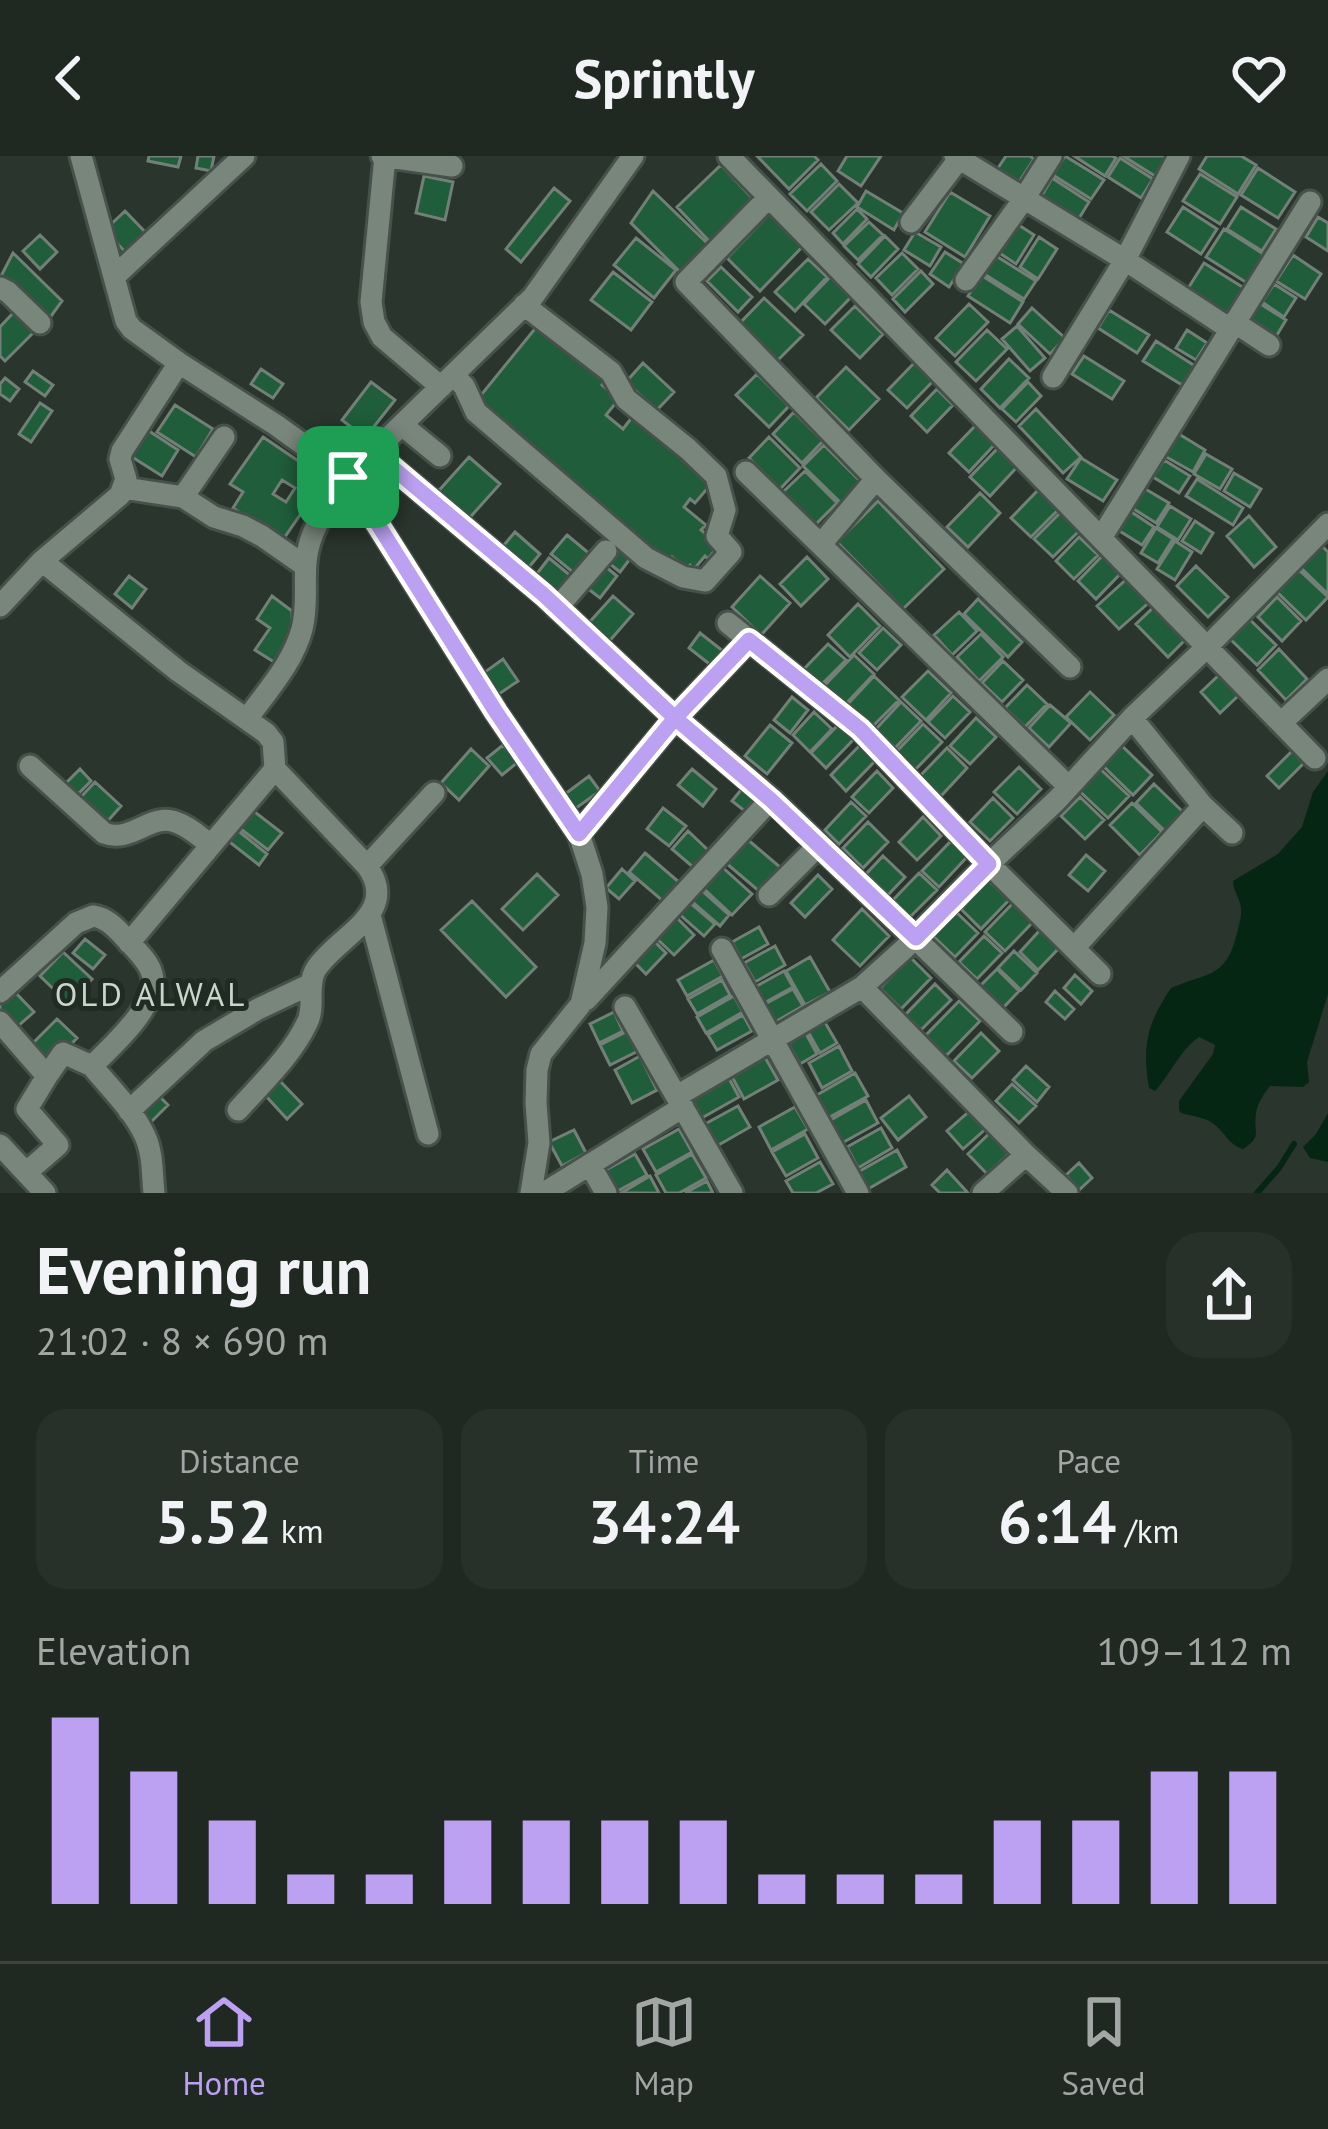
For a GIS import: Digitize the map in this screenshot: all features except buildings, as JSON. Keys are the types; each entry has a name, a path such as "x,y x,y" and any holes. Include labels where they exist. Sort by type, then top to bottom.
{"street":[{"path":"81,156 126,321 179,363 348,477 579,834 597,907 581,1004"},
{"path":"116,275 244,156"},
{"path":"452,166 384,156 370,302 382,337 447,381 464,386 476,412 646,558 683,577 705,581 731,552 717,536 725,510 716,476 626,399 611,372 524,305"},
{"path":"247,719 289,661 301,632 305,566 316,523 348,477 384,453 447,381 524,305 633,156"},
{"path":"729,156 1315,758"},
{"path":"966,280 1051,156"},
{"path":"1053,377 1125,260 1179,156"},
{"path":"911,222 957,158 1269,345"},
{"path":"769,197 686,282 876,479 1070,667"},
{"path":"1101,538 1310,202"},
{"path":"0,288 40,323"},
{"path":"0,606 42,561 120,495 126,479 119,460 122,451 179,363"},
{"path":"406,429 440,456"},
{"path":"183,497 224,437"},
{"path":"384,453 819,844 1012,1032"},
{"path":"746,472 1069,787"},
{"path":"822,543 876,479"},
{"path":"124,488 183,497 214,517 262,536 305,566"},
{"path":"544,1193 773,1039 862,987 1069,787 1328,524"},
{"path":"557,608 606,550"},
{"path":"42,561 178,671 266,733 273,742 275,769 376,878 377,901 370,915 317,968 309,1020 238,1110"},
{"path":"728,622 860,729 1100,974"},
{"path":"579,834 675,718 749,640"},
{"path":"1281,723 1328,679"},
{"path":"1132,718 1203,806 1232,832"},
{"path":"30,766 104,833 124,836 167,820 180,823 211,845"},
{"path":"129,943 275,769"},
{"path":"368,866 434,793"},
{"path":"531,1193 539,1143 536,1103 541,1054 581,1004 771,800"},
{"path":"1075,947 1203,806"},
{"path":"769,895 819,844"},
{"path":"370,915 428,1134"},
{"path":"0,992 84,918 101,916 146,962 153,987 148,1002 92,1066"},
{"path":"722,950 858,1193"},
{"path":"129,1111 204,1041 311,984"},
{"path":"862,987 1067,1193"},
{"path":"625,1007 732,1193"},
{"path":"0,1022 47,1076"},
{"path":"27,1172 58,1145 27,1109 62,1053 92,1066 129,1111 146,1137 154,1193"},
{"path":"0,1145 45,1193"},
{"path":"983,1193 1026,1155"},
{"path":"590,1165 606,1193"}],"shaded area":[{"path":"1328,771 1328,994 1307,1062 1309,1082 1303,1087 1270,1086 1257,1110 1255,1137 1243,1149 1211,1122 1179,1110 1179,1101 1215,1045 1199,1037 1155,1091 1149,1088 1147,1073 1148,1035 1171,988 1212,973 1226,961 1241,915 1233,881 1278,854 1302,827 1313,792"},
{"path":"1328,1113 1328,1162 1310,1158 1303,1147"}],"waterway":[{"path":"1257,1193 1294,1144"}],"district":[{"name":"OLD ALWAL","path":"151,993"}],"route":[{"path":"348,477 374,452 544,595 675,718 771,800 916,938 989,864 860,729 749,640 675,718 579,834 348,477"}]}
